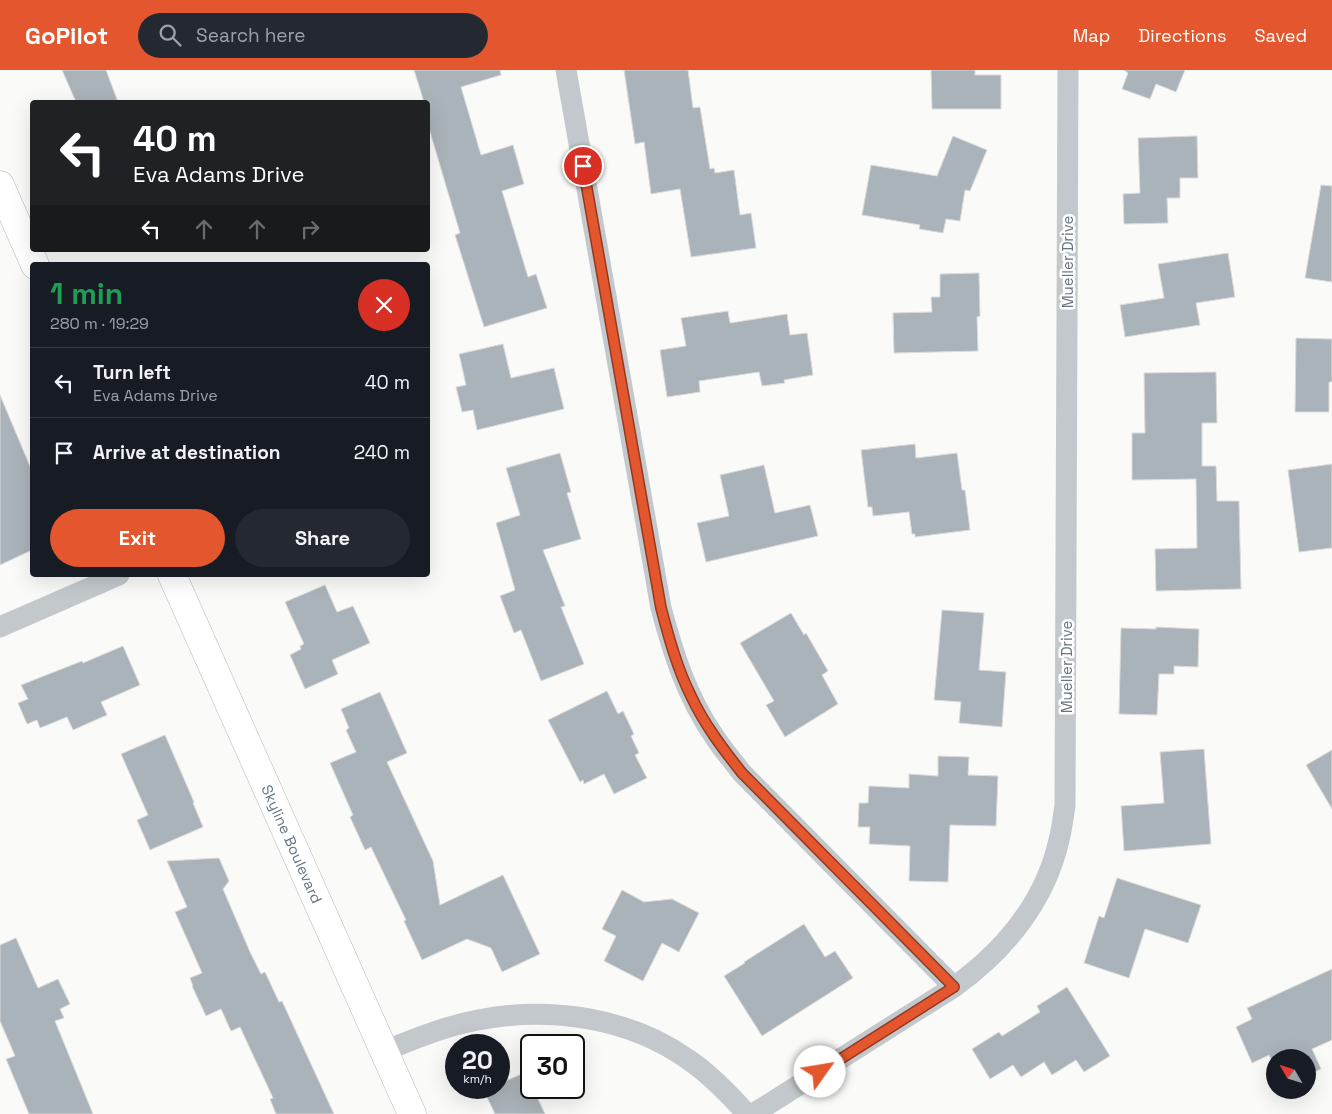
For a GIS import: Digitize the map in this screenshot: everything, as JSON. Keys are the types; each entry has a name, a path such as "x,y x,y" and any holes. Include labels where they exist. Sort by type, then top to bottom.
{"street":[{"path":"566,70 661,608 672,651 691,697 714,736 742,773 954,987"},
{"name":"Mueller Drive","path":"753,1114 976,972 1003,946 1028,914 1047,877 1059,841 1065,806 1068,70"},
{"path":"0,185 34,262"},
{"path":"0,627 114,577"},
{"name":"Skyline Boulevard","path":"173,577 412,1114"},
{"path":"384,1052 436,1031 478,1020 521,1015 570,1016 617,1025 650,1037 688,1059 721,1085 748,1114"}],"building":[{"path":"62,70 106,70 117,100 75,100"},
{"path":"414,70 500,70 501,75 461,87 481,155 513,145 524,184 502,191 528,277 536,274 547,308 484,327 455,235 460,233 430,132 430,100 423,100"},
{"path":"624,70 688,70 693,108 700,107 710,169 714,168 715,173 734,170 740,215 751,213 756,248 691,257 680,189 651,194 644,142 635,144"},
{"path":"931,70 975,70 975,75 1001,75 1001,109 932,109"},
{"path":"1124,70 1185,70 1176,92 1156,84 1150,99 1122,89 1128,73"},
{"path":"953,136 987,150 970,191 965,190 960,221 946,219 943,233 919,229 920,225 862,215 871,165 937,176"},
{"path":"1197,136 1198,178 1180,178 1180,198 1167,198 1168,223 1124,224 1123,194 1140,193 1138,138"},
{"path":"1321,185 1332,186 1332,282 1305,278"},
{"path":"1228,253 1235,297 1196,303 1200,325 1125,337 1120,305 1164,298 1158,264"},
{"path":"979,273 980,316 977,317 978,351 894,353 893,313 932,312 931,297 940,297 940,274"},
{"path":"728,311 730,323 787,314 790,335 807,333 813,375 784,380 785,383 762,386 759,372 699,381 700,392 667,397 660,350 686,346 681,318"},
{"path":"1296,338 1332,339 1332,382 1329,382 1329,412 1295,412"},
{"path":"503,344 511,378 554,368 564,409 477,430 473,410 462,412 456,387 466,385 459,354"},
{"path":"1216,372 1217,423 1202,423 1202,466 1216,466 1217,501 1239,501 1241,589 1156,591 1155,549 1197,548 1196,479 1132,480 1132,433 1145,433 1144,373"},
{"path":"0,395 30,466 30,551 0,565"},
{"path":"915,444 916,458 957,453 962,490 965,490 970,530 915,537 915,534 912,534 909,512 873,516 872,507 868,507 861,450"},
{"path":"560,453 571,492 567,493 581,539 543,550 565,606 561,607 584,664 541,681 521,630 514,633 500,596 515,590 496,523 520,515 506,468"},
{"path":"1332,464 1332,548 1299,552 1288,470"},
{"path":"764,465 775,513 810,505 818,536 706,562 697,523 729,516 720,475"},
{"path":"325,585 337,612 353,606 370,643 332,660 338,674 305,689 290,655 301,649 300,646 304,644 285,602"},
{"path":"942,610 984,613 979,670 1006,672 1002,727 959,723 961,702 934,700"},
{"path":"791,613 804,635 806,633 828,671 822,675 838,704 785,737 766,705 774,701 740,643"},
{"path":"1156,627 1199,629 1198,667 1174,666 1174,674 1159,674 1157,715 1119,714 1121,628 1156,629"},
{"path":"123,646 140,685 101,702 107,715 73,730 67,717 40,728 37,720 27,724 18,703 28,699 21,685 82,661 83,663"},
{"path":"607,691 618,714 623,711 634,734 631,736 639,753 635,755 647,778 614,794 604,774 584,784 583,780 580,782 548,720"},
{"path":"380,692 407,753 387,762 433,861 440,905 503,875 540,954 502,972 491,948 467,939 422,960 404,921 406,920 371,847 365,850 350,817 353,815 330,763 356,752 346,730 349,728 341,709"},
{"path":"165,735 203,827 150,850 137,820 148,815 121,754"},
{"path":"1204,749 1211,844 1124,851 1121,806 1164,803 1160,752"},
{"path":"1332,750 1332,809 1306,765"},
{"path":"938,756 969,757 968,775 998,776 996,826 950,825 948,882 909,881 910,846 869,844 870,827 858,827 859,803 868,803 869,786 909,788 909,774 938,776"},
{"path":"219,858 229,881 223,889 250,952 261,974 265,972 279,1002 282,1001 334,1114 276,1114 270,1099 273,1098 240,1027 231,1031 221,1009 206,1016 192,986 190,978 202,973 175,912 187,907 167,861"},
{"path":"1117,878 1201,905 1188,943 1145,929 1129,978 1084,963 1099,916 1104,918"},
{"path":"622,890 644,902 672,899 699,913 679,952 662,943 643,981 604,961 616,936 602,929"},
{"path":"804,924 825,957 835,951 853,978 762,1036 724,976"},
{"path":"16,938 38,988 58,979 70,1004 60,1009 64,1018 55,1021 93,1114 29,1114 6,1059 15,1056 0,1021 0,945"},
{"path":"1332,969 1332,1040 1312,1049 1266,1049 1266,1056 1252,1063 1236,1027 1252,1019 1247,1008"},
{"path":"1067,987 1110,1056 1084,1072 1076,1060 1052,1075 1044,1062 1021,1077 1013,1065 990,1079 972,1049 999,1032 1002,1036 1040,1012 1037,1006"},
{"path":"1316,1058 1321,1069 1316,1071"},
{"path":"520,1075 520,1099 538,1099 545,1114 495,1114 488,1099 510,1099 510,1079"}],"route":[{"path":"583,166 661,608 672,651 691,697 714,736 742,773 954,987 820,1072"}]}
